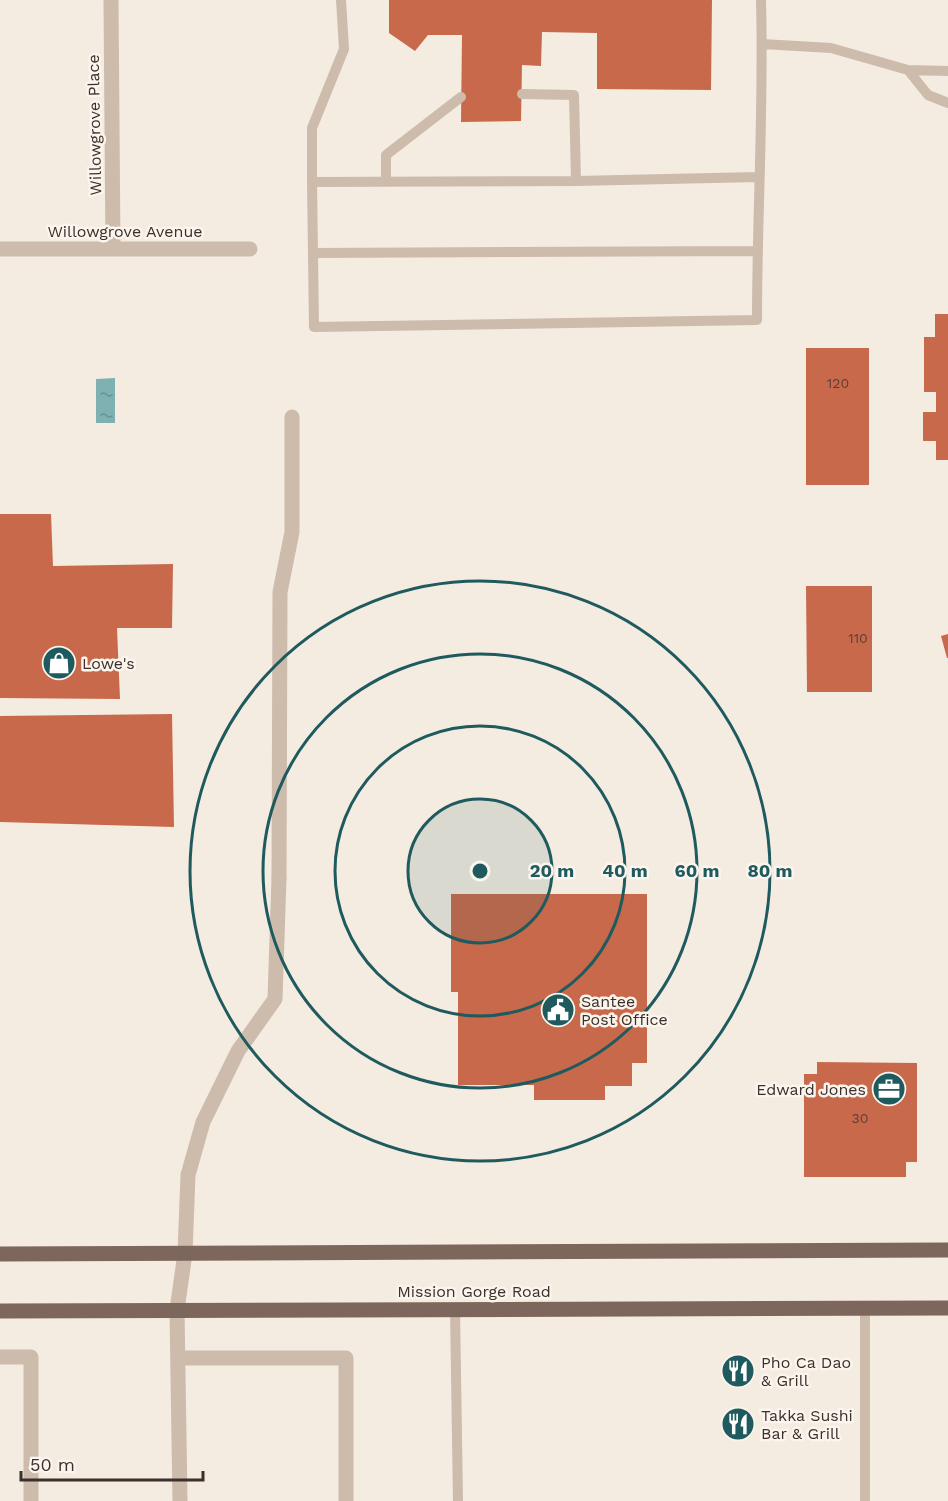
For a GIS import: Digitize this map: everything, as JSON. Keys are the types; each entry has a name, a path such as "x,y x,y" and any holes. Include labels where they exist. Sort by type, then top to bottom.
{"main road":[{"path":"0,1254 948,1250"},
{"name":"Mission Gorge Road","path":"0,1311 948,1308"}],"street":[{"name":"Willowgrove Place","path":"111,1 113,249"},
{"name":"Willowgrove Avenue","path":"0,249 250,249"},
{"path":"180,1501 177,1310 185,1253 188,1175 202,1122 238,1051 276,999 279,878 280,592 292,532 292,417"},
{"path":"0,1357 31,1357 31,1501"},
{"path":"178,1358 346,1358 346,1501"}],"lane":[{"path":"340,0 344,49 312,128 314,327 757,320 759,177 763,102 761,0"},
{"path":"762,44 831,48 908,70 948,72"},
{"path":"908,70 928,95 948,103"},
{"path":"522,94 574,95 576,181"},
{"path":"386,182 386,155 461,97"},
{"path":"312,182 576,181 759,177"},
{"path":"314,253 757,251"},
{"path":"865,1308 865,1501"},
{"path":"455,1309 458,1501"}],"water":[{"path":"115,378 115,423 96,423 96,379"}],"building":[{"path":"389,0 712,0 711,90 597,89 597,33 542,32 541,66 522,65 521,121 461,122 462,35 428,35 415,51 389,33"},
{"path":"935,314 948,314 948,460 936,460 936,441 923,441 923,412 936,412 936,392 924,392 924,337 935,337"},
{"path":"806,348 869,348 869,485 806,485"},
{"path":"0,514 51,514 53,566 173,564 172,628 117,628 120,699 0,698"},
{"path":"806,586 872,586 872,692 807,692"},
{"path":"948,634 948,658 947,658 941,636"},
{"path":"172,714 174,827 0,822 0,716"},
{"path":"451,894 647,894 647,1063 632,1063 632,1086 605,1086 605,1100 534,1100 534,1085 458,1085 458,992 451,992"},
{"path":"817,1062 917,1063 917,1162 906,1162 906,1177 804,1177 804,1074 817,1074"}],"place":[{"name":"Lowe's","path":"59,663"},
{"name":"Santee Post Office","path":"558,1010"},
{"name":"Edward Jones","path":"889,1089"},
{"name":"Pho Ca Dao & Grill","path":"738,1371"},
{"name":"Takka Sushi Bar & Grill","path":"738,1424"}]}
